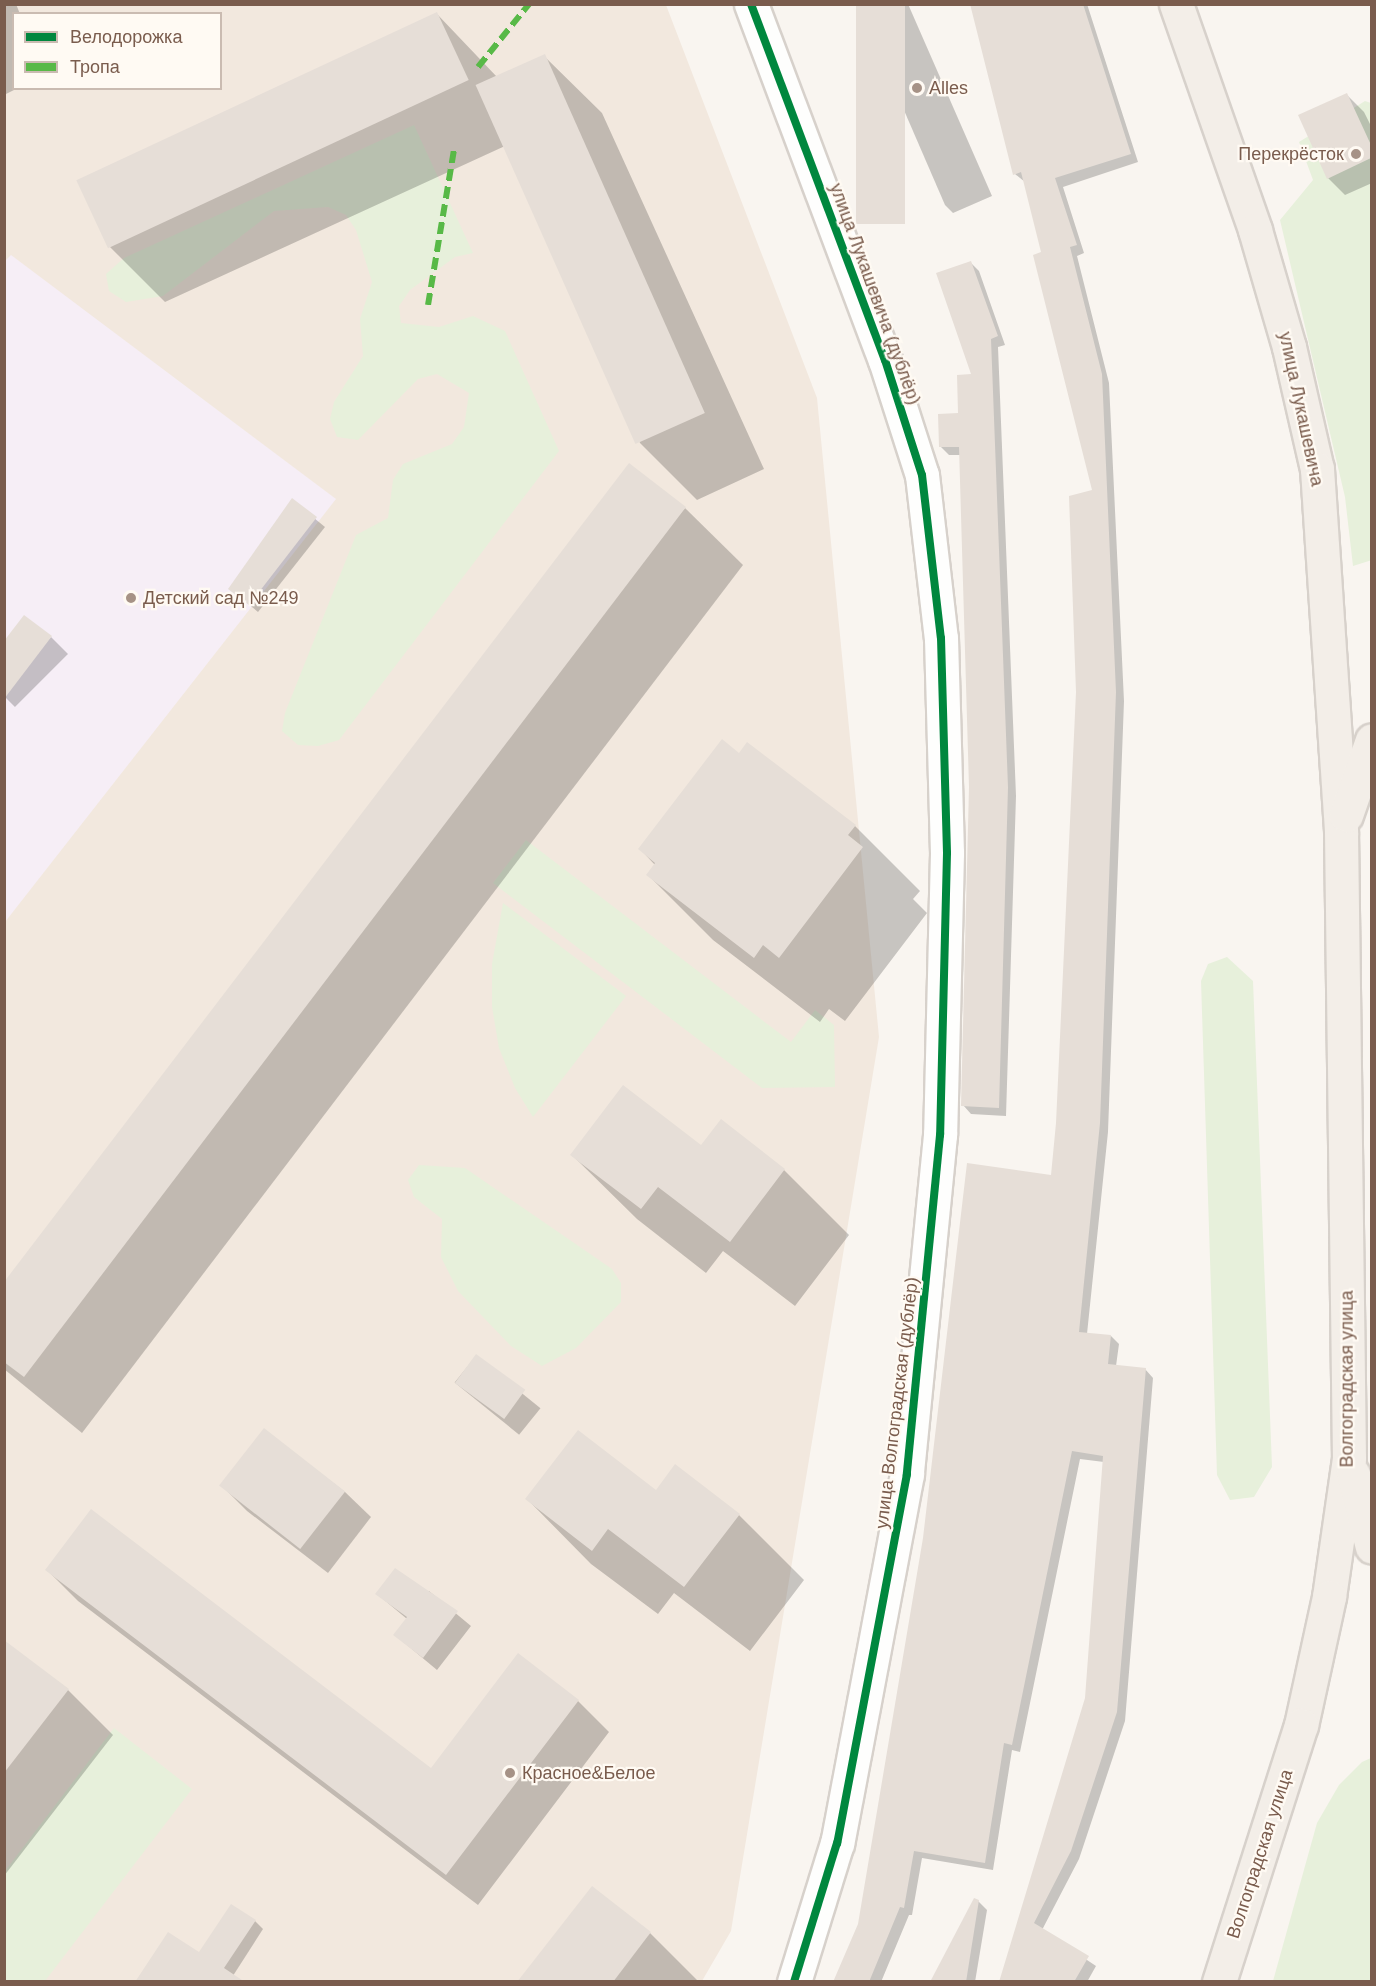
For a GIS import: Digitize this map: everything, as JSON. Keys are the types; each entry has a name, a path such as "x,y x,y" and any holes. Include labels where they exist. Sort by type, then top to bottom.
{"main road":[{"name":"улица Лукашевича","path":"1176,4 1255,230 1289,346 1317,469 1341,831"},
{"path":"1341,831 1371,740"},
{"name":"Волгоградская улица","path":"1219,1982 1301,1725 1329,1597 1349,1458 1341,831"},
{"path":"1349,1458 1371,1547"}],"street":[{"name":"улица Лукашевича (дублёр)","path":"751,4 885,360 922,475 941,638 947,853"},
{"name":"улица Волгоградская (дублёр)","path":"794,1982 837,1843 907,1473 940,1135 947,853"}],"shaded area":[{"path":"5,5 666,5 817,398 879,1037 731,1931 702,1981 5,1982"},
{"name":"Детский сад №249","path":"11,255 336,499 5,922 4,262"}],"green space":[{"path":"1365,101 1371,103 1372,560 1353,566 1345,497 1280,220 1313,180 1299,142"},
{"path":"414,125 473,253 455,257 410,290 399,306 401,323 439,327 473,316 505,331 559,451 339,740 318,746 298,745 282,731 285,713 356,535 388,518 393,480 403,464 452,444 464,427 469,393 437,374 418,379 358,440 337,437 330,419 334,402 363,356 360,319 372,282 356,230 346,215 328,207 274,211 163,296 126,302 109,291 106,274 124,258"},
{"path":"526,840 791,1042 815,1010 834,1025 835,1087 762,1088 493,883"},
{"path":"503,903 626,996 533,1117 515,1088 499,1048 492,1007 492,964"},
{"path":"1227,957 1253,981 1272,1467 1254,1497 1230,1500 1217,1475 1201,981 1208,964"},
{"path":"419,1165 465,1168 612,1269 621,1283 621,1302 576,1348 542,1366 511,1346 458,1291 441,1257 442,1219 414,1197 408,1180"},
{"path":"114,1728 192,1789 45,1981 5,1981 5,1871"},
{"path":"1371,1758 1371,1981 1273,1981 1317,1823 1339,1785 1362,1762"}],"building":[{"path":"856,4 905,4 905,224 856,224"},
{"path":"970,4 1083,4 1131,154 1055,178 1077,245 1070,247 1102,374 1116,692 1100,1123 1079,1332 1111,1335 1108,1364 1146,1368 1117,1712 1071,1851 1034,1923 1089,1956 1074,1982 999,1982 1085,1698 1103,1456 1072,1451 1012,1745 1004,1743 985,1863 914,1851 904,1908 900,1907 869,1982 833,1982 858,1924 923,1538 967,1163 1051,1175 1056,1123 1076,692 1069,496 1092,490 1033,255 1041,252 1021,172 1013,175"},
{"path":"437,12 469,80 108,248 76,180"},
{"path":"545,54 705,413 635,444 476,85"},
{"path":"1347,93 1371,145 1371,158 1327,179 1298,115"},
{"path":"971,261 998,336 991,339 1008,787 999,1108 961,1106 969,787 959,447 939,447 938,414 958,413 957,375 971,374 936,273"},
{"path":"629,463 686,507 24,1377 4,1362 4,1282"},
{"path":"292,498 317,517 249,605 228,589"},
{"path":"24,615 52,636 4,699 4,641"},
{"path":"722,739 739,753 747,742 856,825 848,835 863,847 779,958 763,945 754,958 646,875 655,863 638,849"},
{"path":"623,1085 701,1145 721,1119 785,1169 730,1242 658,1187 641,1209 570,1155"},
{"path":"476,1354 525,1390 504,1419 455,1383"},
{"path":"264,1428 345,1491 300,1549 219,1486"},
{"path":"578,1430 656,1490 675,1464 740,1514 684,1587 608,1529 592,1551 525,1499"},
{"path":"91,1509 431,1768 518,1653 579,1700 446,1875 45,1570"},
{"path":"395,1568 458,1611 423,1658 393,1635 407,1617 375,1594"},
{"path":"4,1640 69,1689 4,1773"},
{"path":"592,1886 651,1932 613,1982 517,1982"},
{"path":"974,1898 979,1900 966,1982 930,1982"},
{"path":"231,1904 256,1920 224,1968 245,1982 135,1982 168,1932 199,1952"}],"marked path":[{"path":"478,67 529,4"},
{"path":"428,305 454,149"}],"cycle path":[{"path":"751,4 885,360 922,475 941,638 947,853 940,1135 907,1474 837,1843 794,1982"}],"place":[{"name":"Alles","path":"917,88"},
{"name":"Перекрёсток","path":"1356,154"},
{"name":"Детский сад №249","path":"131,598"},
{"name":"Красное&Белое","path":"510,1773"}]}
